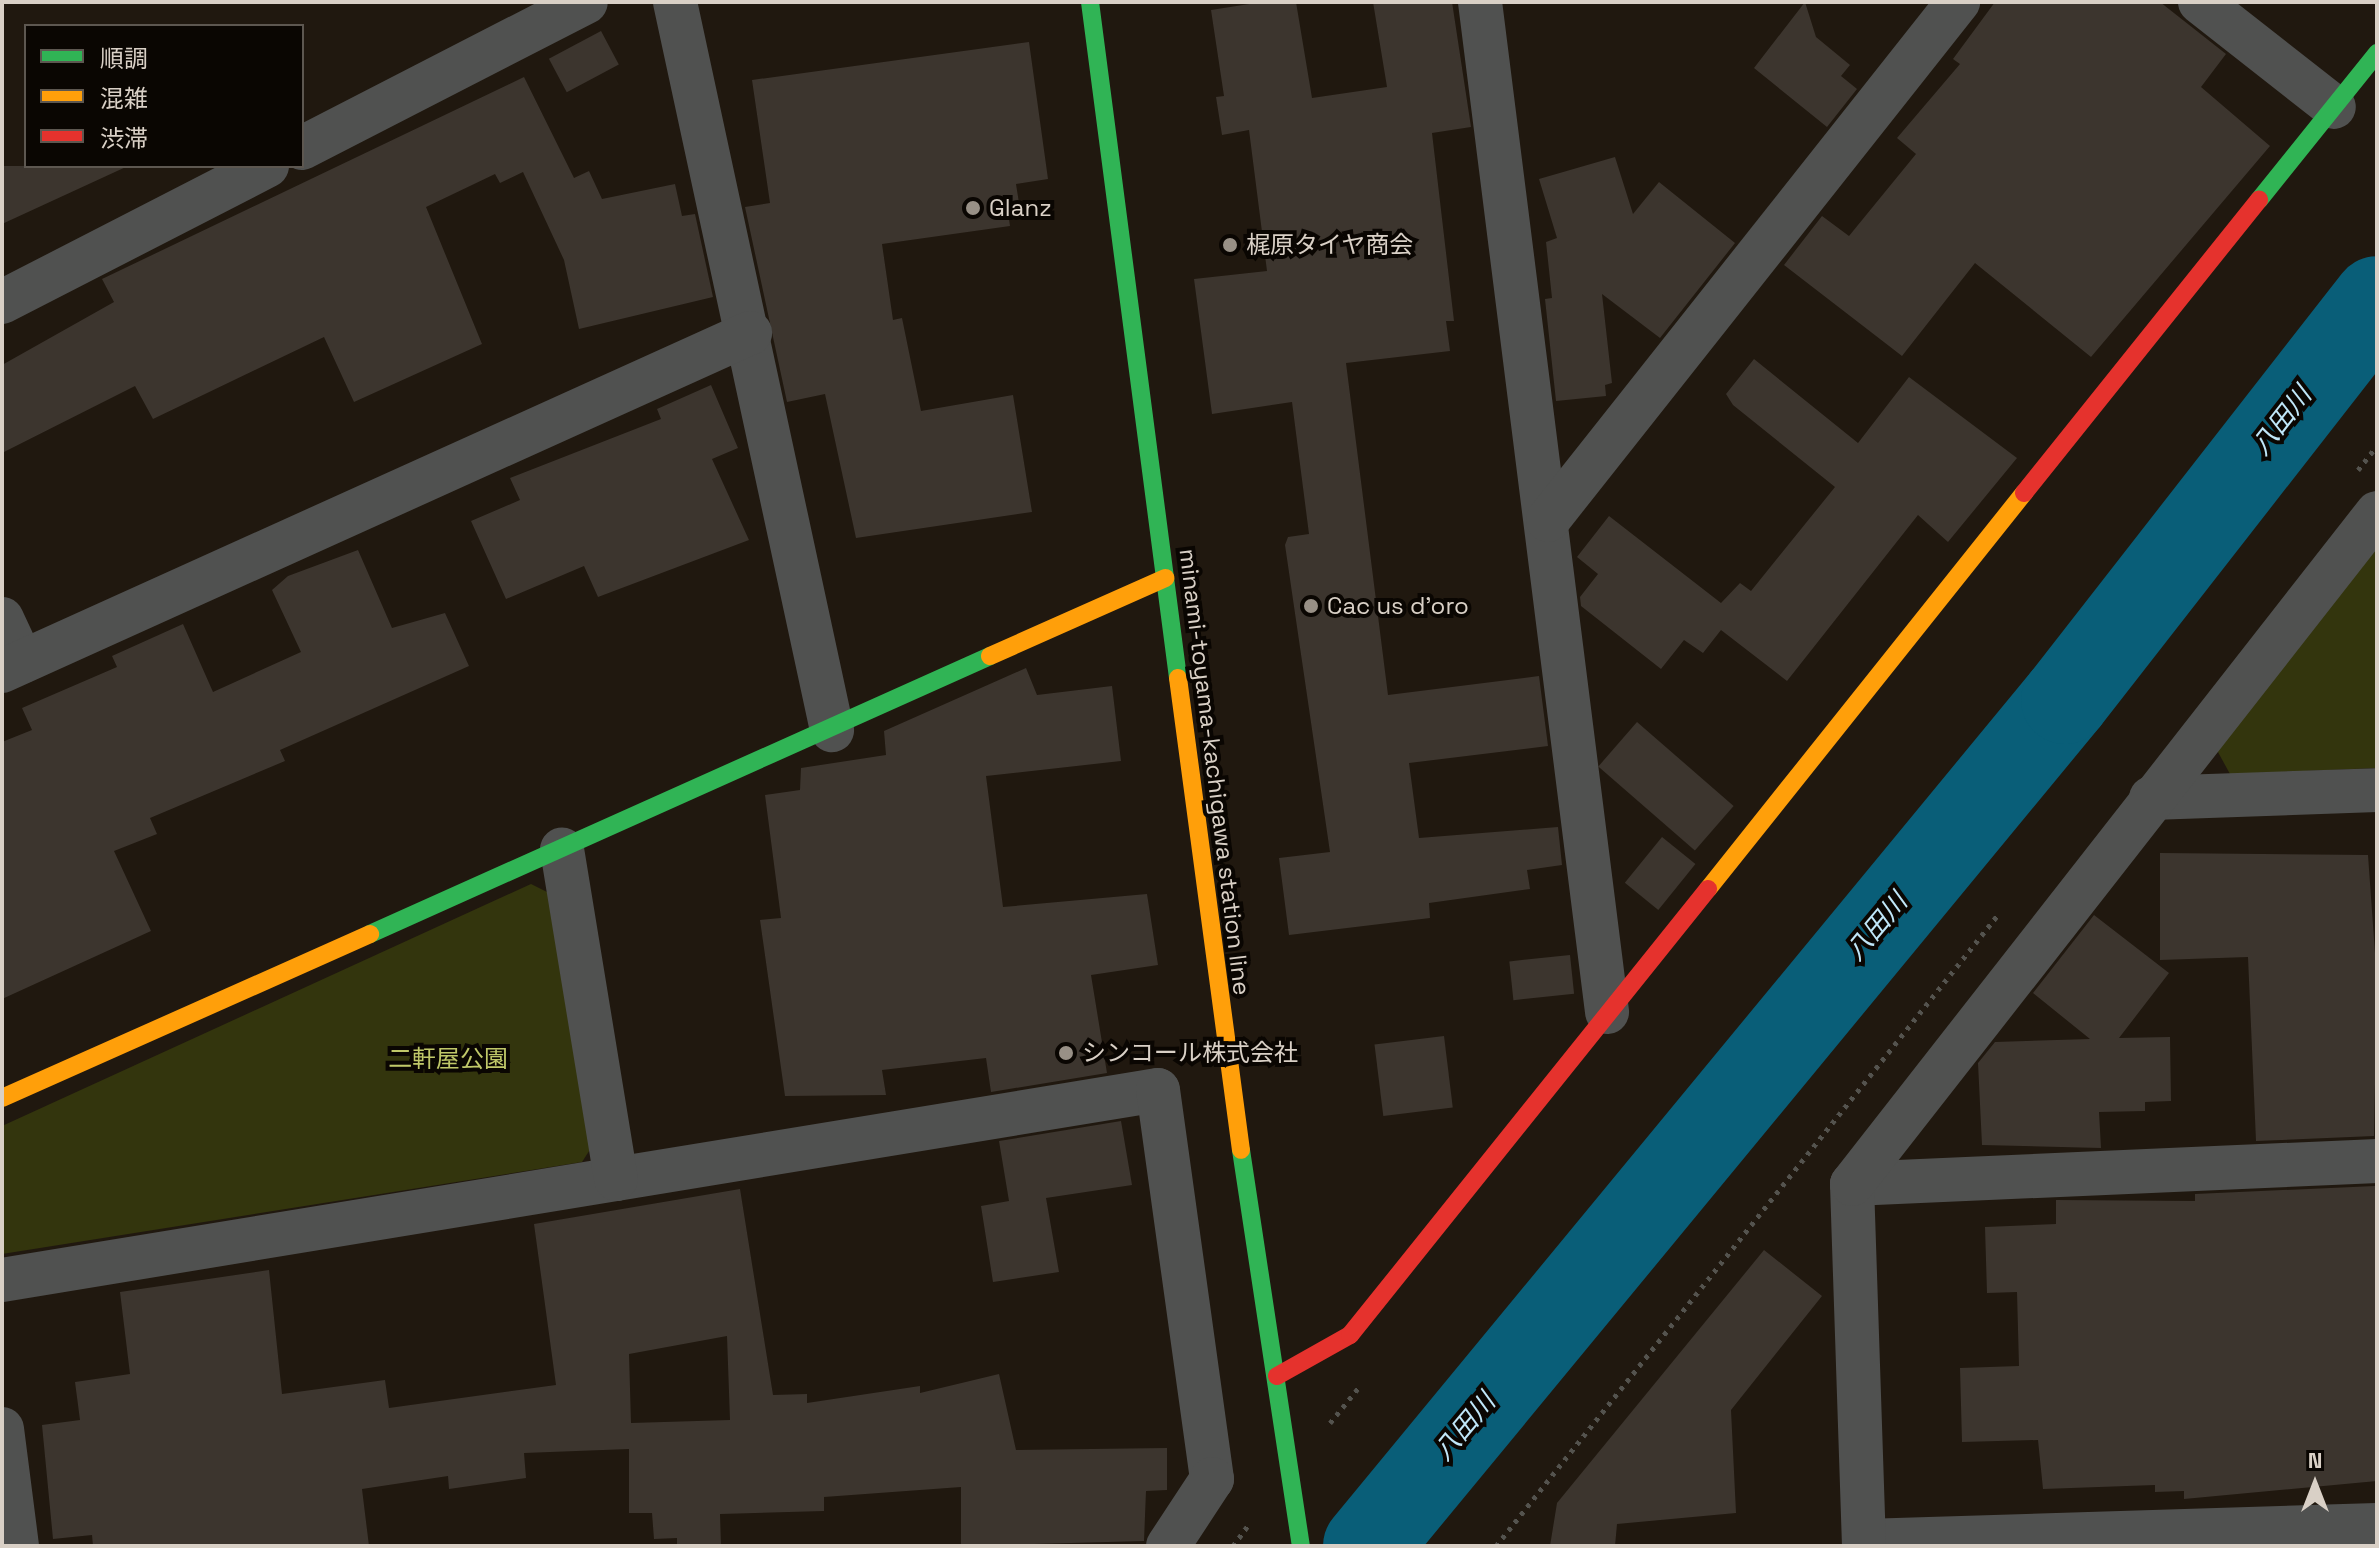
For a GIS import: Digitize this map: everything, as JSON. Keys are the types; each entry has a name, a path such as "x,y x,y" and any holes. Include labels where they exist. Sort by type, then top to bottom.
{"street":[{"path":"304,147 586,2"},
{"path":"675,2 750,333 832,730"},
{"name":"minami-toyama-kachigawa station line","path":"1090,2 1165,578 1301,1546"},
{"path":"1480,2 1548,520 1607,1012"},
{"path":"1548,520 1958,2"},
{"path":"2200,2 2334,107"},
{"path":"1277,1376 1350,1335 2377,53"},
{"path":"2,302 263,168"},
{"path":"2,619 12,667 750,333"},
{"path":"2362,498 2151,798 1852,1184 1864,1543 2377,1525"},
{"path":"2,1098 832,730 1165,578"},
{"path":"2151,798 2377,790"},
{"path":"562,849 616,1179"},
{"path":"2,1280 1158,1090 1212,1479 1168,1546"},
{"path":"1852,1184 2377,1161"},
{"path":"2,1429 17,1546"}],"path":[{"path":"2362,498 2377,446"},
{"path":"1496,1546 2007,904"}],"green space":[{"path":"2377,539 2377,768 2230,774 2213,743"},
{"name":"二軒屋公園","path":"531,884 553,895 593,1145 582,1162 2,1254 2,1126"}],"building":[{"path":"1262,2 1296,2 1312,98 1387,87 1373,2 1452,2 1471,127 1432,133 1454,321 1446,321 1450,351 1346,363 1388,695 1539,676 1548,746 1409,763 1419,838 1558,827 1562,865 1527,870 1530,889 1429,903 1430,918 1289,935 1279,858 1330,852 1285,545 1288,537 1309,534 1292,402 1212,414 1194,279 1267,271 1249,130 1222,135 1216,97 1224,96 1211,10"},
{"path":"1805,2 1816,37 1850,65 1841,76 1857,89 1827,127 1754,68"},
{"path":"1995,2 2160,2 2226,54 2201,87 2270,146 2091,357 1975,263 1902,356 1784,265 1822,216 1849,236 1916,154 1897,138 1960,64 1953,59"},
{"path":"601,31 619,65 567,92 549,59"},
{"path":"1029,42 1048,179 1016,184 1019,203 1007,205 1010,226 882,244 893,320 902,318 921,411 1013,395 1032,512 856,538 825,394 787,402 745,207 770,203 752,80"},
{"path":"524,77 574,178 589,171 602,199 675,184 682,216 695,214 713,297 579,329 564,260 523,172 500,183 495,174 426,207 482,344 354,402 324,337 153,419 135,386 2,453 2,365 114,302 102,279"},
{"path":"1615,157 1633,214 1659,182 1735,243 1660,338 1602,294 1612,383 1605,385 1606,396 1556,401 1545,299 1552,298 1546,242 1557,238 1539,179"},
{"path":"2,166 124,168 2,224"},
{"path":"1754,359 1858,443 1909,377 2017,458 1948,542 1918,515 1787,681 1721,630 1703,653 1684,640 1661,669 1581,606 1580,597 1598,574 1577,557 1609,516 1721,603 1740,583 1751,591 1835,487 1733,405 1726,394"},
{"path":"711,385 738,448 712,459 749,540 598,597 584,566 506,599 471,521 520,500 510,478 661,419 657,409"},
{"path":"358,550 392,628 445,613 469,666 280,750 285,761 150,818 157,834 114,851 151,931 2,999 2,742 32,730 22,708 117,667 112,656 183,624 213,692 301,652 272,590 288,576"},
{"path":"1026,668 1037,695 1112,686 1121,761 986,776 1003,907 1147,894 1158,965 1091,975 1107,1073 991,1092 986,1058 882,1070 886,1095 785,1096 760,920 781,918 765,795 800,790 801,768 886,755 884,731"},
{"path":"1637,722 1734,806 1695,851 1598,767"},
{"path":"1662,837 1695,864 1658,910 1625,883"},
{"path":"2160,853 2368,855 2377,981 2374,1136 2256,1141 2248,957 2160,960"},
{"path":"2094,915 2169,973 2119,1038 2170,1037 2171,1101 2145,1102 2145,1111 2099,1112 2101,1148 1982,1145 1978,1063 1995,1042 2090,1039 2033,993"},
{"path":"1570,955 1574,994 1513,1000 1509,961"},
{"path":"1444,1036 1453,1107 1383,1116 1375,1045"},
{"path":"1121,1121 1132,1185 1046,1198 1059,1272 993,1282 981,1206 1009,1201 999,1141"},
{"path":"2375,1186 2377,1481 2184,1499 2184,1491 2155,1492 2155,1485 2043,1489 2038,1440 1962,1442 1960,1368 2019,1366 2017,1292 1987,1293 1985,1227 2056,1224 2056,1200 2195,1201 2195,1194"},
{"path":"740,1189 773,1395 807,1394 807,1403 920,1386 920,1393 999,1374 1016,1450 1167,1448 1167,1490 1146,1491 1144,1541 961,1546 961,1487 824,1497 824,1511 720,1514 721,1546 677,1546 677,1538 654,1539 652,1513 629,1513 629,1449 524,1453 526,1478 449,1489 448,1476 362,1489 369,1546 93,1546 92,1535 53,1539 42,1425 80,1420 75,1382 130,1374 120,1292 269,1270 282,1394 385,1380 389,1408 556,1385 534,1224","holes":["727,1336 730,1420 631,1423 629,1354"]},
{"path":"1764,1250 1822,1296 1731,1410 1736,1513 1617,1524 1615,1546 1550,1546 1557,1503"}],"waterway":[{"name":"八田川","path":"1367,1546 2065,700 2377,300"}],"traffic: fast":[{"path":"1090,2 1178,678"},
{"path":"2259,200 2377,53"},
{"path":"370,934 990,656"},
{"path":"1241,1150 1301,1546"}],"traffic: slow":[{"path":"1708,889 2024,493"},
{"path":"990,656 1165,578"},
{"path":"1178,678 1241,1150"},
{"path":"2,1098 370,934"}],"traffic: jam":[{"path":"2024,493 2259,200"},
{"path":"1277,1376 1350,1335 1708,889"}],"place":[{"name":"Glanz","path":"973,208"},
{"name":"梶原タイヤ商会","path":"1230,245"},
{"name":"Cac us d'oro","path":"1311,606"},
{"name":"シンコール株式会社","path":"1066,1053"}]}
